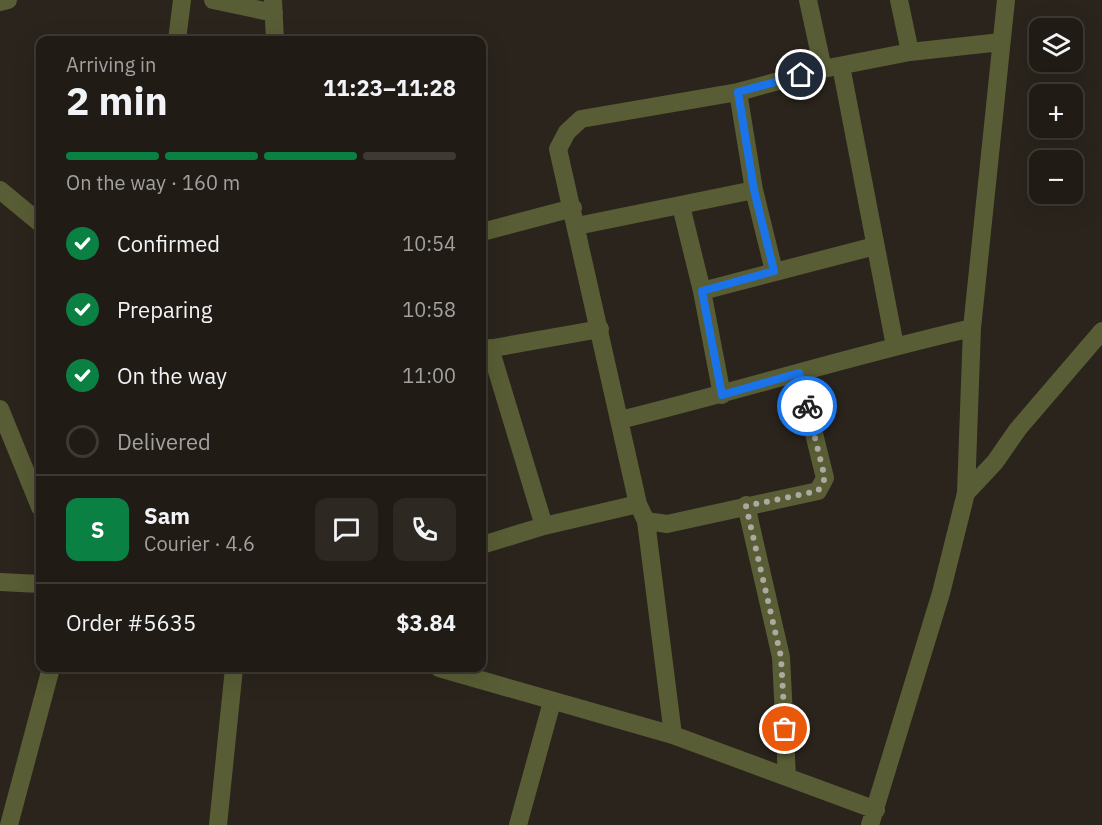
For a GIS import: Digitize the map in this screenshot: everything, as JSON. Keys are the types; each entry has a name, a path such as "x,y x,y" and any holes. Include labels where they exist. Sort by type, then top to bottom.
{"street":[{"path":"0,2 8,0"},
{"path":"178,36 182,0"},
{"path":"213,0 273,6 275,36"},
{"path":"808,0 823,69"},
{"path":"899,0 910,52"},
{"path":"457,672 552,702 673,735 787,777 873,818 941,593 966,493 972,328 1006,0"},
{"path":"673,735 646,521 638,504 558,149 567,132 581,119 738,92 823,69 910,52 1000,42"},
{"path":"841,66 894,346"},
{"path":"738,92 754,190 774,271"},
{"path":"0,190 36,220"},
{"path":"486,231 575,217 681,206 754,190"},
{"path":"681,206 702,291 722,395"},
{"path":"702,291 875,246"},
{"path":"620,420 722,395 894,346 972,328"},
{"path":"544,526 486,349 600,329"},
{"path":"966,493 995,462 1018,429 1102,331"},
{"path":"646,521 667,524 818,491 825,478 799,373"},
{"path":"0,409 36,497"},
{"path":"486,544 544,526 638,504"},
{"path":"746,506 781,657 787,777"},
{"path":"0,582 36,584"},
{"path":"9,825 50,672"},
{"path":"218,825 234,672"},
{"path":"518,825 552,702"}],"way so far":[{"path":"785,729 781,657 746,506 818,491 823,484 825,478 807,406"}],"route":[{"path":"801,75 738,92 754,190 774,271 702,291 722,395 799,373 807,406"}]}
